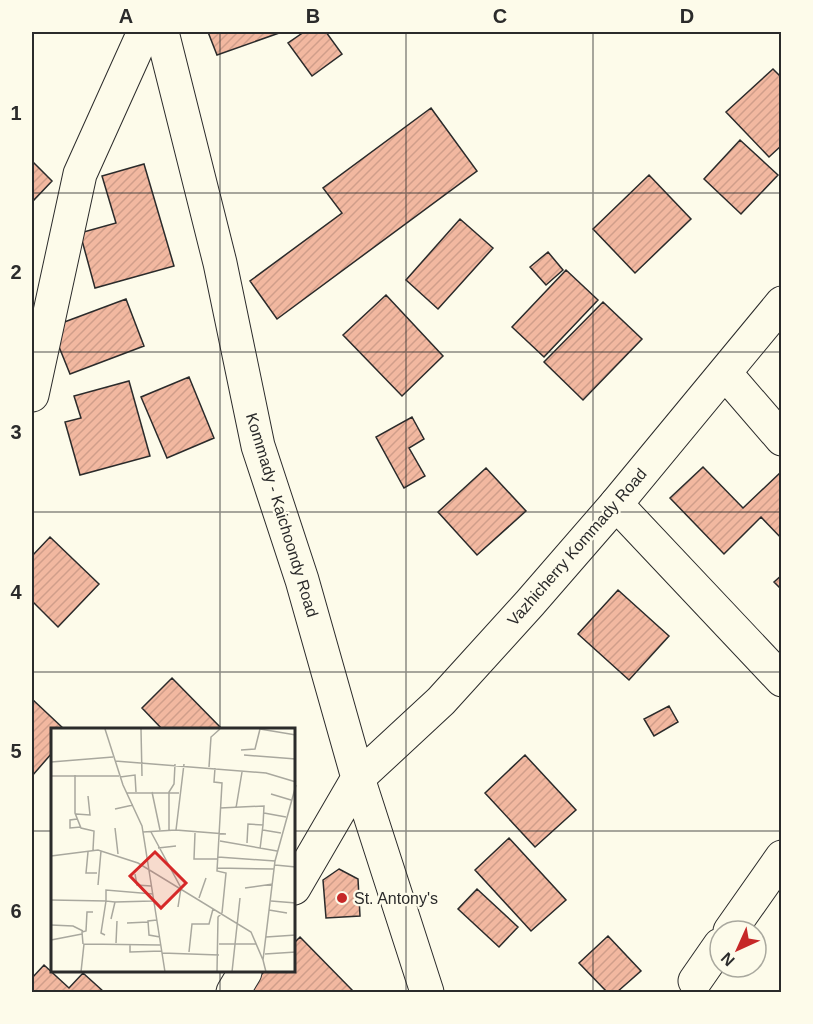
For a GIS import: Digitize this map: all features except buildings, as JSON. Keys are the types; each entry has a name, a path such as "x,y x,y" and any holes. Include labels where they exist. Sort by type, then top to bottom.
{"main road":[{"path":"32,395 80,174 144,32"},
{"name":"Kommady - Kaichoondy Road","path":"162,32 220,263 258,446 302,580 358,778 427,993"},
{"name":"Vazhicherry Kommady Road","path":"296,885 358,778 441,700 530,603 616,504 782,303"},
{"path":"725,373 782,439"},
{"path":"616,504 782,680"},
{"path":"738,919 782,857"},
{"path":"695,981 708,962"},
{"path":"233,993 244,973"}],"place":[{"name":"St. Antony's","path":"342,898"}]}
